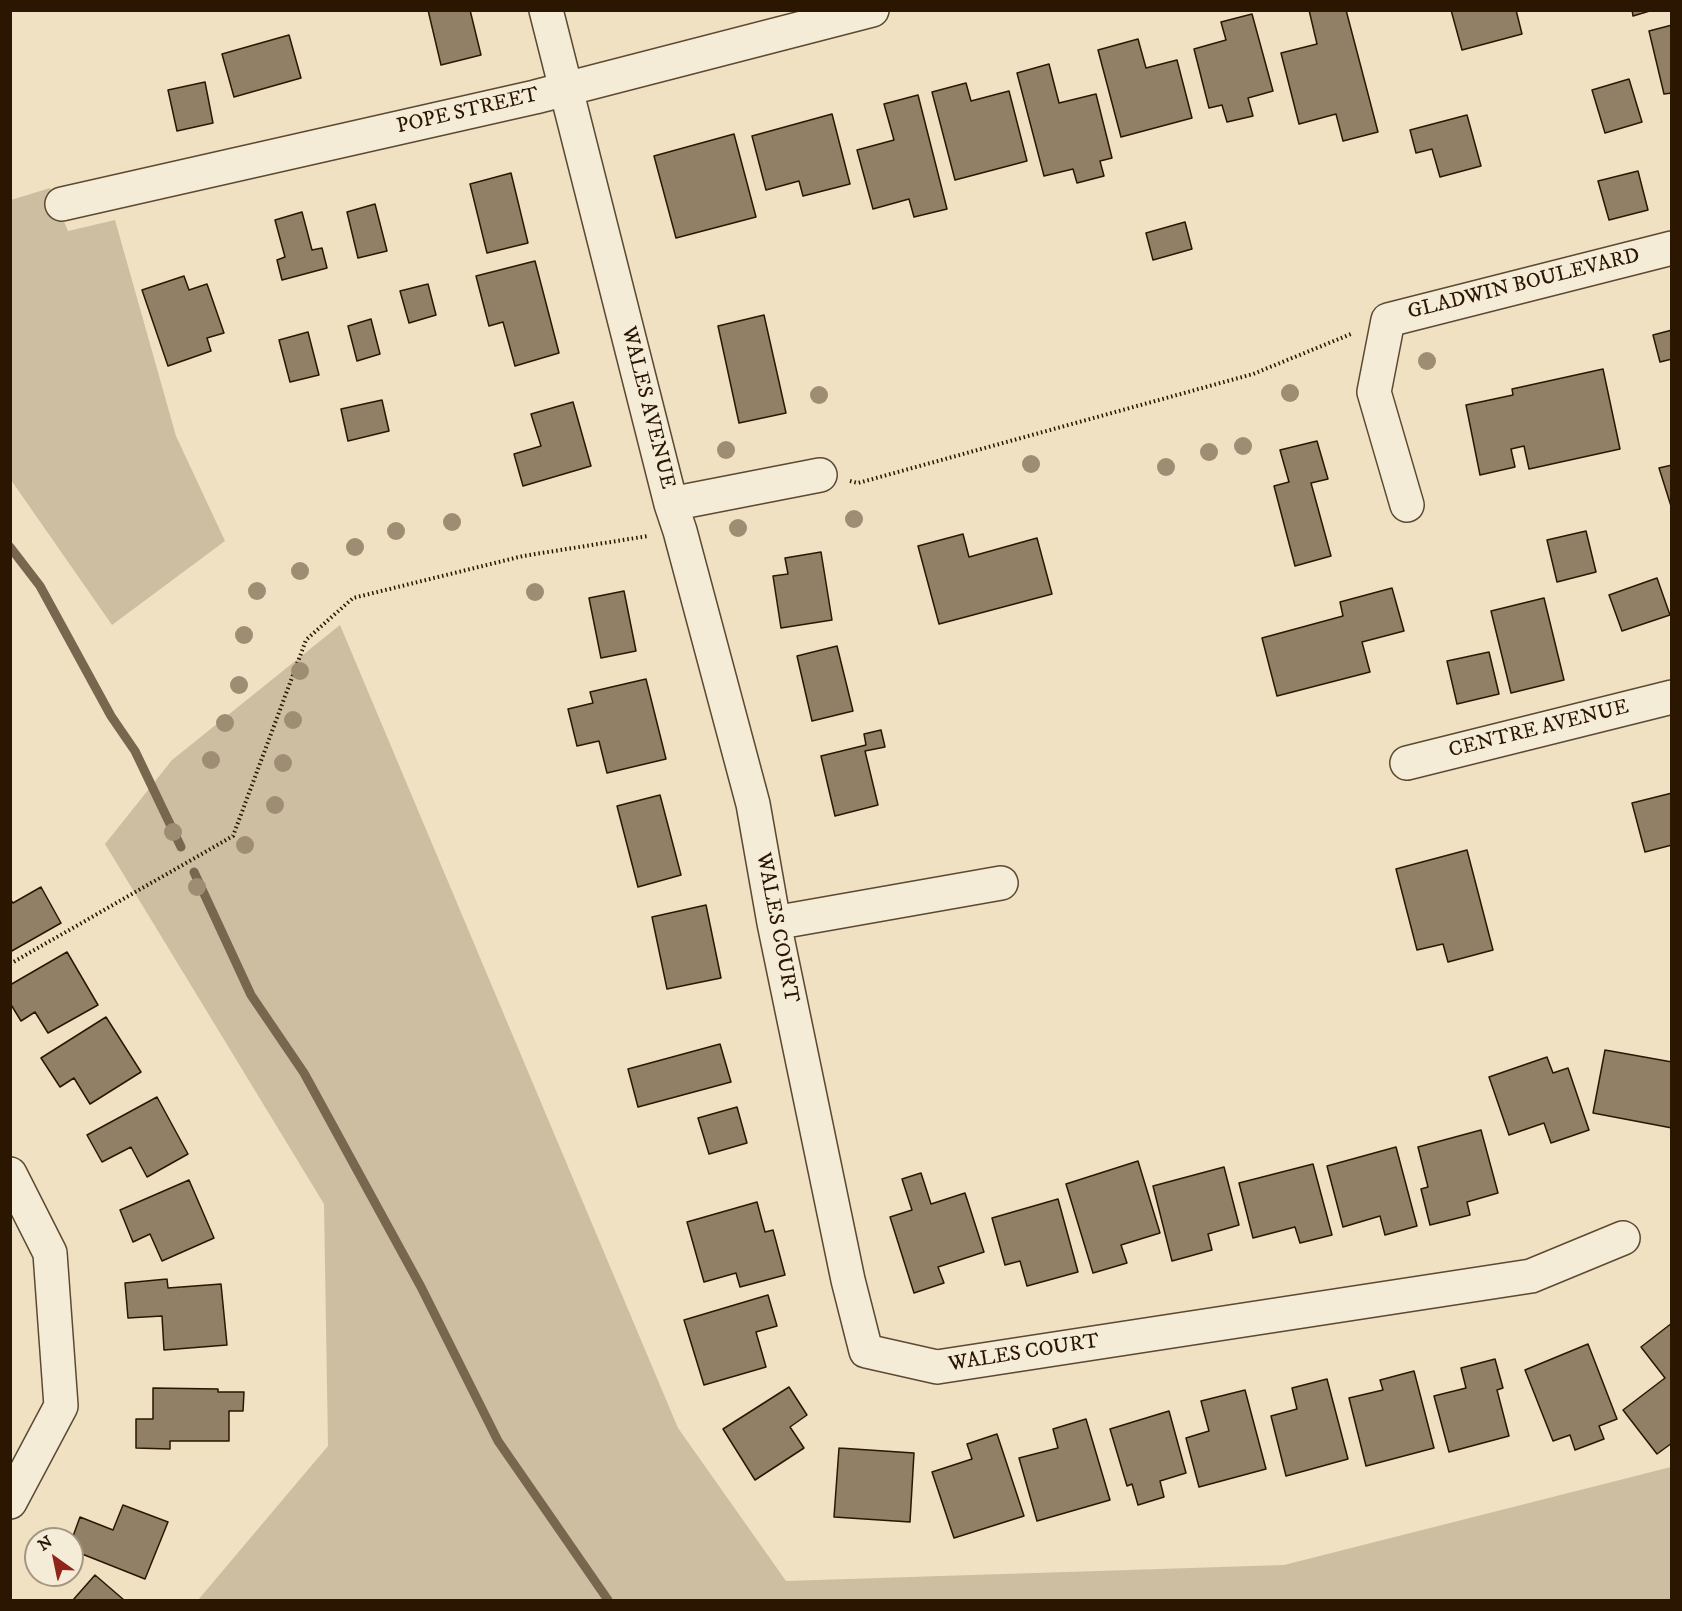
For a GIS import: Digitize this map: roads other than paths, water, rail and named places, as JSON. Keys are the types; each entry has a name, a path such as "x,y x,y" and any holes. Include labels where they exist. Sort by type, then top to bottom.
{"street":[{"name":"WALES AVENUE","path":"546,10 675,517 753,804"},
{"name":"POPE STREET","path":"62,204 535,97 872,10"},
{"name":"GLADWIN BOULEVARD","path":"1407,505 1374,392 1388,320 1671,248"},
{"path":"675,517 820,475"},
{"name":"CENTRE AVENUE","path":"1407,763 1671,697"},
{"name":"WALES COURT","path":"753,804 774,923 848,1280 866,1351 937,1367 1531,1276 1623,1238"},
{"path":"774,923 1001,883"},
{"path":"10,1174 50,1253 61,1406 10,1502"}],"waterway":[{"path":"10,547 40,586 111,716 135,751 181,847"},
{"path":"194,872 251,995 304,1073 421,1287 498,1441 608,1600"}]}
